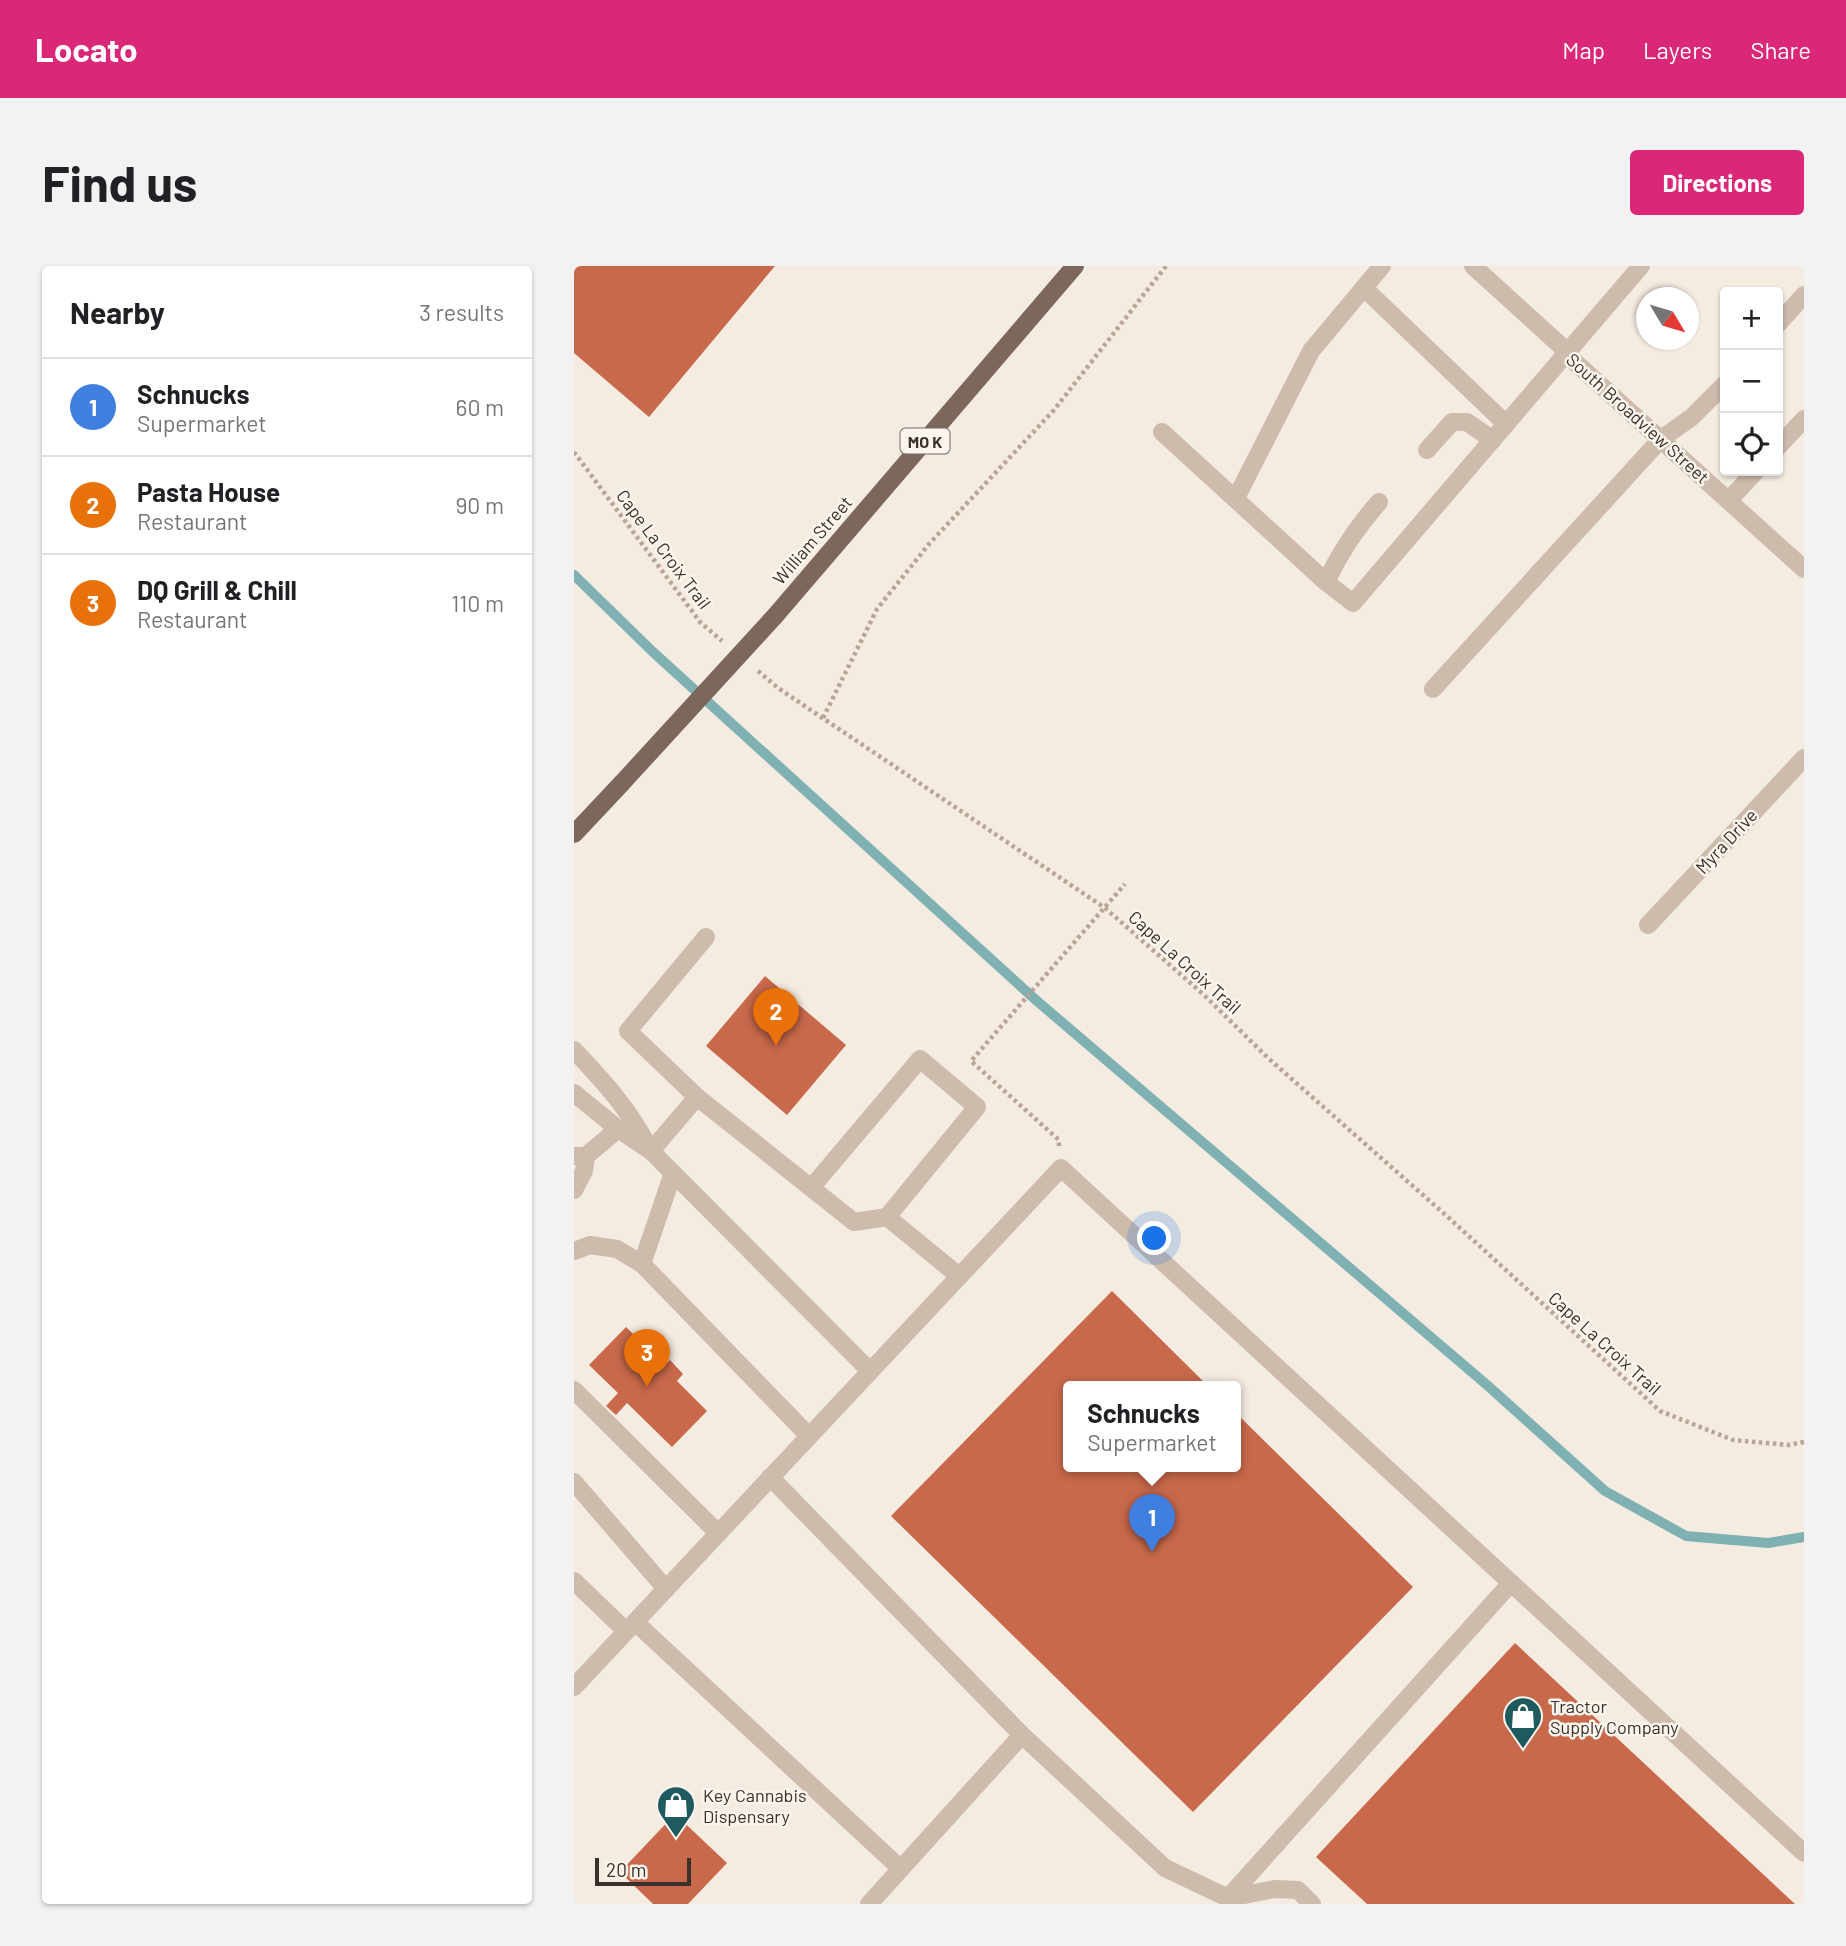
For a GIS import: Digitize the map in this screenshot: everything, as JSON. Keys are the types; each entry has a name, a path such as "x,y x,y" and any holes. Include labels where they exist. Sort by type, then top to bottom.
{"main road":[{"name":"William Street","path":"574,834 775,615 1074,266"}],"street":[{"path":"1236,498 1311,351 1382,266"},
{"name":"South Broadview Street","path":"1473,266 1561,346 1567,355 1804,569"},
{"path":"1162,432 1326,582 1353,603 1642,266"},
{"path":"1364,288 1506,424"},
{"path":"1783,318 1804,295"},
{"path":"1433,690 1661,439 1692,417 1720,389"},
{"path":"1783,442 1804,419"},
{"path":"1427,450 1452,422 1467,422 1493,440"},
{"path":"1729,500 1751,476"},
{"path":"1326,582 1346,544 1379,502"},
{"name":"Myra Drive","path":"1648,925 1804,758"},
{"path":"706,937 628,1031 697,1097 811,1188 854,1222 887,1217 976,1107 920,1059 811,1188"},
{"path":"574,1050 614,1092 634,1119 651,1151"},
{"path":"574,1093 618,1129 651,1151 870,1371"},
{"path":"651,1151 697,1097"},
{"path":"574,1190 584,1171 580,1156 618,1129"},
{"path":"574,1687 1060,1168 1804,1853"},
{"path":"642,1264 673,1173"},
{"path":"887,1217 959,1276"},
{"path":"574,1251 590,1245 617,1249 642,1264 809,1436"},
{"path":"574,1390 718,1534"},
{"path":"770,1477 1022,1735 1166,1868 1226,1901 1275,1889 1298,1890 1312,1904"},
{"path":"574,1482 666,1589"},
{"path":"576,1582 901,1869"},
{"path":"1226,1901 1511,1583"},
{"path":"869,1904 1022,1735"}],"path":[{"path":"823,718 877,609 929,544 1054,410 1166,266"},
{"name":"Cape La Croix Trail","path":"574,452 700,622 729,647"},
{"name":"Cape La Croix Trail","path":"749,663 778,688 1105,908 1660,1411 1733,1440 1789,1445 1804,1442"},
{"path":"1060,1168 1059,1140 971,1061 1096,921 1125,884"}],"building":[{"path":"574,266 775,266 649,417 574,353"},
{"path":"765,976 846,1045 787,1115 706,1046"},
{"path":"1112,1291 1203,1381 1063,1381 1063,1472 1241,1472 1241,1418 1413,1587 1193,1812 891,1516"},
{"path":"626,1327 665,1365 670,1360 683,1374 677,1381 707,1411 672,1447 627,1403 616,1415 606,1406 618,1393 589,1365"},
{"name":"Tractor Supply Company","path":"1515,1643 1795,1904 1367,1904 1316,1857"},
{"name":"Key Cannabis Dispensary","path":"675,1814 727,1863 688,1904 653,1904 620,1872"}],"waterway":[{"path":"574,575 653,652 1037,1001 1487,1385 1605,1491 1686,1536 1768,1543 1804,1537"}],"place":[{"name":"Pasta House","path":"776,1046"},
{"name":"DQ Grill & Chill","path":"647,1387"},
{"name":"Schnucks","path":"1152,1552"},
{"name":"Tractor Supply Company","path":"1523,1750"},
{"name":"Key Cannabis Dispensary","path":"676,1839"}]}
